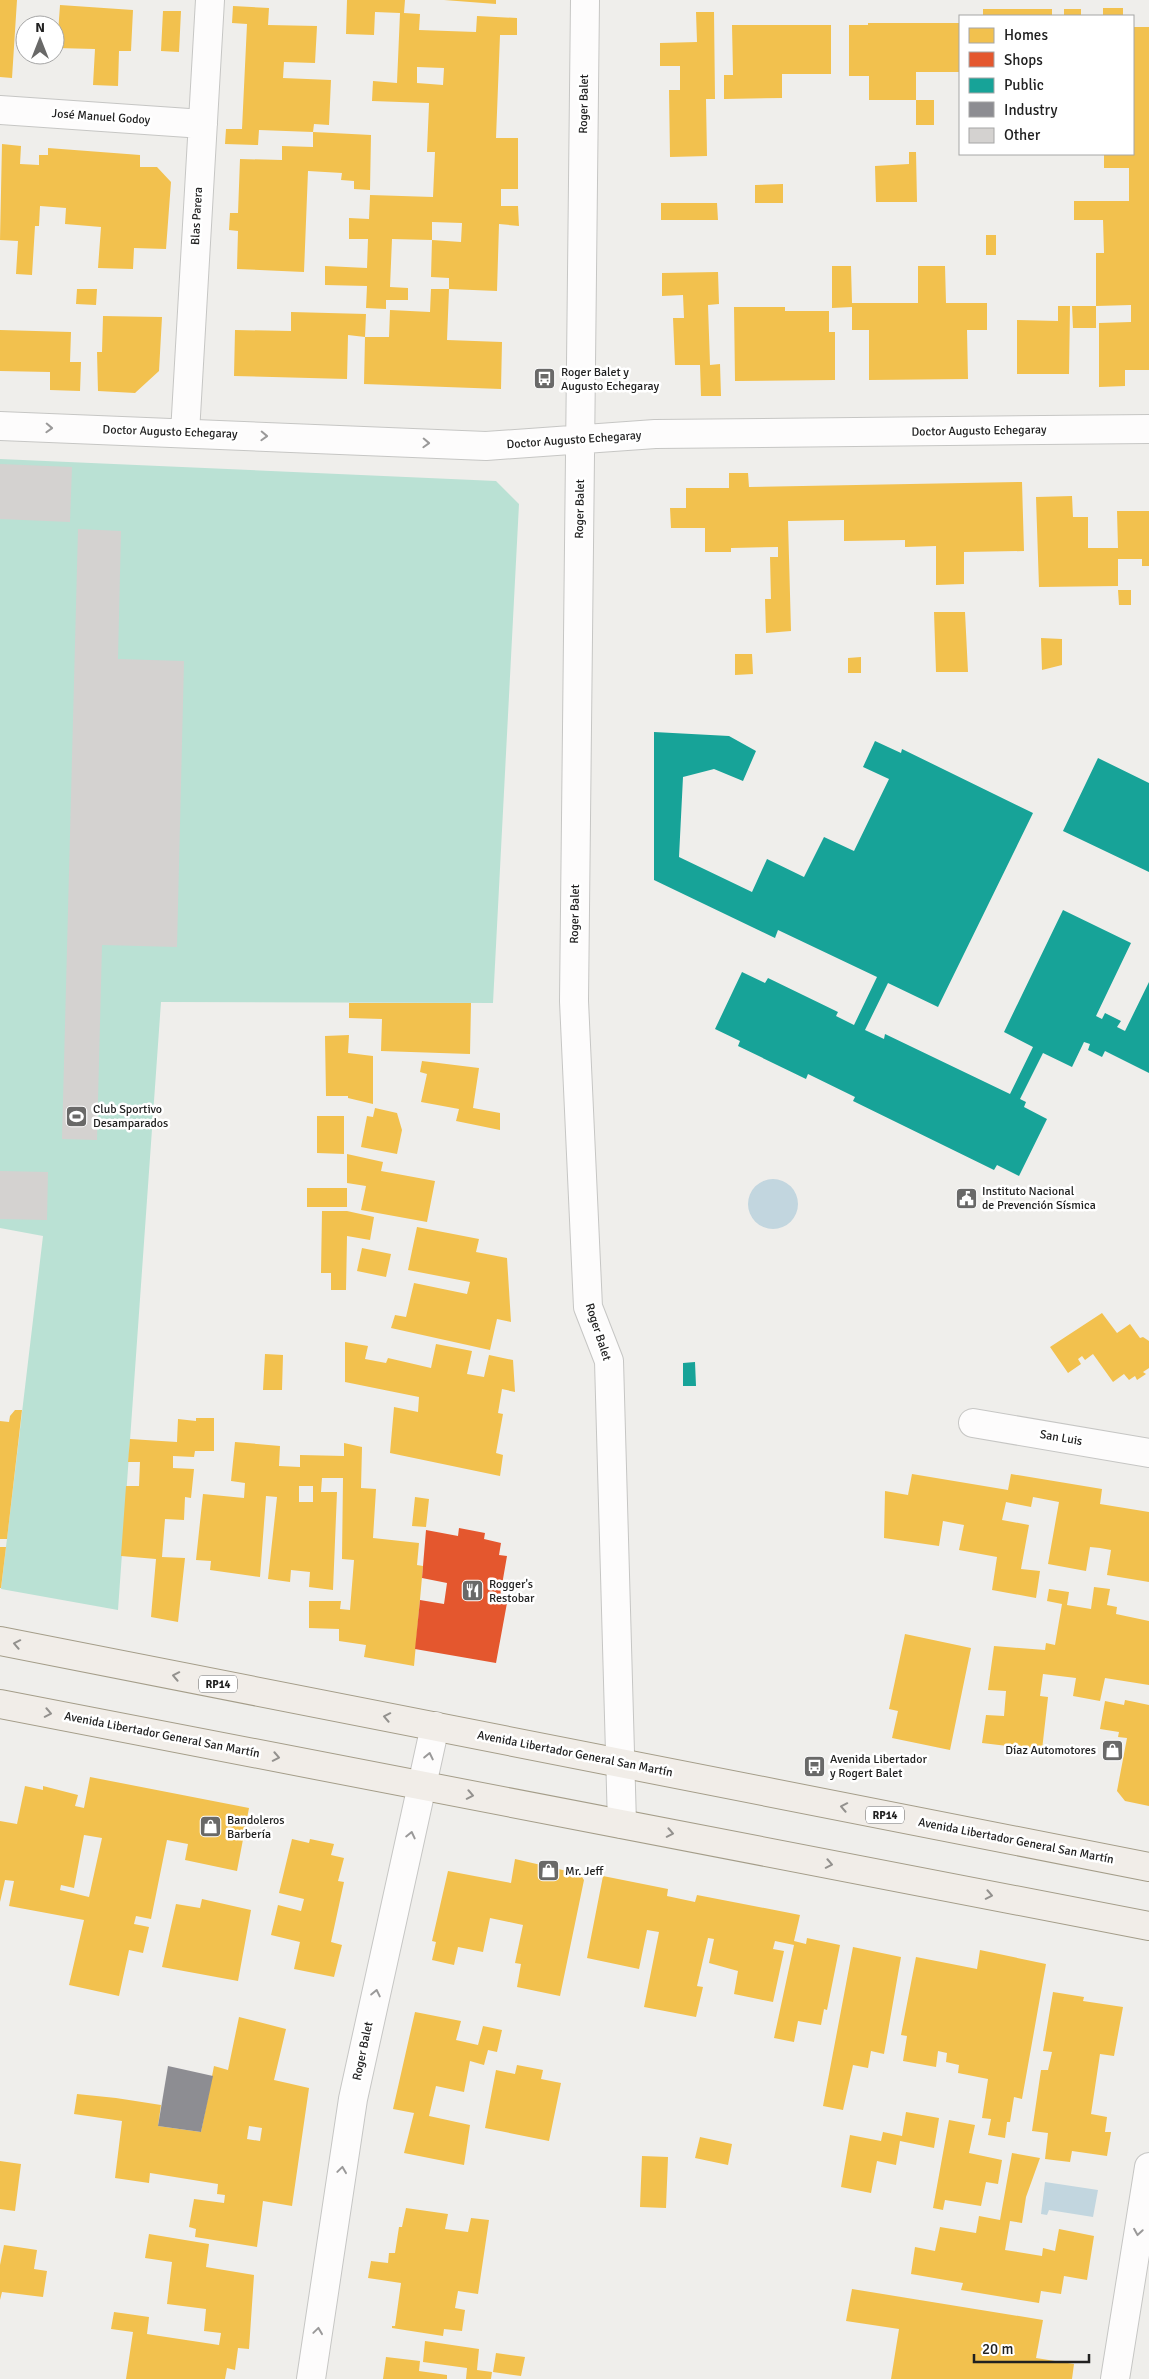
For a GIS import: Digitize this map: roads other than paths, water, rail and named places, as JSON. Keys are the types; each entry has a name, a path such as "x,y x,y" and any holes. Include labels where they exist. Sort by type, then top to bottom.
{"main road":[{"name":"Avenida Libertador General San Martín","path":"0,1641 1149,1867"},
{"name":"Avenida Libertador General San Martín","path":"0,1704 1149,1926"}],"street":[{"name":"Blas Parera","path":"185,433 210,0"},
{"name":"Roger Balet","path":"585,0 574,1001 588,1307 610,1361 622,1824"},
{"name":"José Manuel Godoy","path":"0,110 203,124"},
{"name":"Doctor Augusto Echegaray","path":"0,426 486,446 655,434 1149,429"},
{"name":"San Luis","path":"973,1423 1149,1453"},
{"name":"Roger Balet","path":"311,2379 353,2099 435,1726"},
{"path":"1115,2379 1149,2167"}],"water":[{"path":"773,1179 782,1181 793,1190 798,1204 796,1213 787,1224 773,1229 764,1227 753,1218 748,1204 750,1195 759,1184"},
{"path":"1045,2182 1098,2190 1093,2217 1049,2210 1047,2215 1041,2214"}],"place":[{"name":"Roger Balet y Augusto Echegaray","path":"545,379"},
{"name":"Club Sportivo Desamparados","path":"77,1116"},
{"name":"Instituto Nacional de Prevención Sísmica","path":"966,1198"},
{"name":"Rogger's Restobar","path":"473,1591"},
{"name":"Díaz Automotores","path":"1112,1750"},
{"name":"Avenida Libertador y Rogert Balet","path":"814,1766"},
{"name":"Bandoleros Barbería","path":"211,1827"},
{"name":"Mr. Jeff","path":"549,1871"}]}
